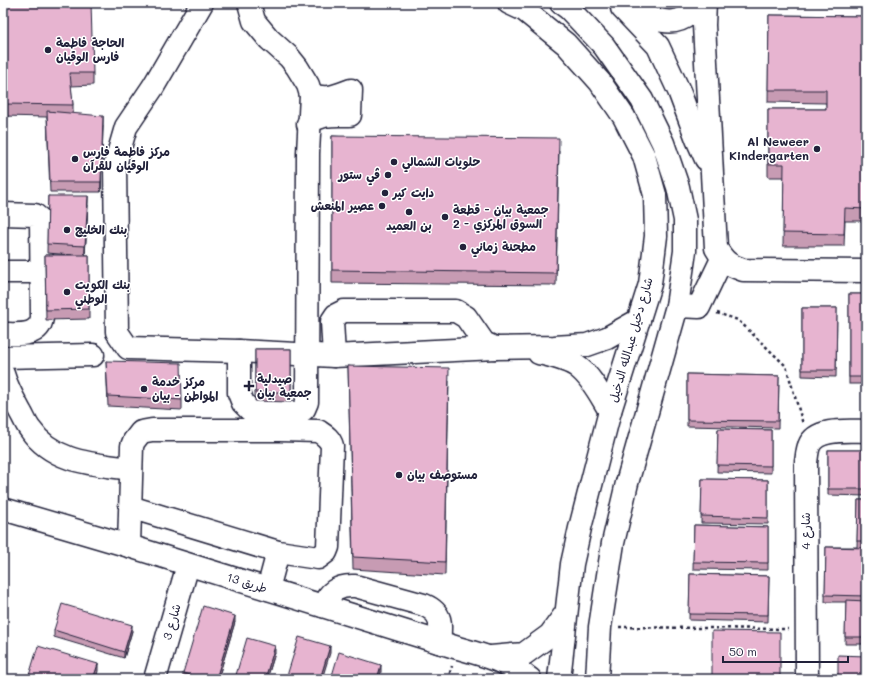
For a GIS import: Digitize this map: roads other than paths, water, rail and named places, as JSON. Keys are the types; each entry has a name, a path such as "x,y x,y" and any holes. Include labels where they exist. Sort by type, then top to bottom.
{"street":[{"path":"202,3 153,87 126,127 115,165 117,332 128,348 239,351 334,356 587,345 608,338 639,320"},
{"path":"239,351 239,393 243,403 250,410 298,413 304,410 307,402 308,124 311,95 308,85 297,67 289,57 269,39 254,21 249,3"},
{"name":"شارع دخيل عبدالله الدخيل","path":"509,3 524,10 566,44 600,82 624,117 644,156 655,194 656,236 650,284 610,411 574,557 559,679"},
{"path":"616,5 662,21 670,21 688,15 698,3"},
{"path":"705,3 704,25 716,248 722,259 730,265 743,270 866,271"},
{"path":"568,5 604,46 642,100 663,143 678,187 685,220 685,251 677,306 619,517 600,627 597,679"},
{"path":"616,5 658,46 679,91 711,171"},
{"path":"308,124 323,115 350,115 351,90 329,98 321,98 311,95"},
{"path":"3,214 35,215 40,220 42,272 42,318 38,329 27,333 3,334"},
{"path":"677,306 699,306 722,259"},
{"path":"3,272 42,272"},
{"path":"334,356 332,321 336,315 344,311 456,311 466,317 484,343 495,348"},
{"path":"522,348 555,357 579,368 594,386 610,411"},
{"path":"3,357 93,355"},
{"path":"3,374 10,393 30,429 46,446 56,453 78,462 131,469"},
{"path":"129,546 130,507 131,469 132,446 141,432 280,430 318,431 329,439 332,446 328,546 326,552 318,558 278,552 130,507"},
{"name":"شارع 4","path":"807,679 806,462 809,445 813,440 825,433 866,431"},
{"name":"طريق 13","path":"3,509 491,657 523,673 530,679"},
{"path":"268,589 278,552"},
{"name":"شارع 3","path":"155,679 188,565"},
{"path":"323,606 331,592 346,585 355,586 424,605 437,613 440,620 439,642"},
{"name":"طريق 13","path":"491,657 524,654 550,635 567,612"}],"place":[{"name":"الحاجة فاطمة فارس الوقيان","path":"48,50"},
{"name":"Al Neweer Kindergarten","path":"817,149"},
{"name":"مركز فاطمة فارس الوقيان للقرآن","path":"75,159"},
{"name":"حلويات الشمالي","path":"394,162"},
{"name":"ڤي ستور","path":"388,175"},
{"name":"دايت كير","path":"385,193"},
{"name":"عصير المنعش","path":"382,206"},
{"name":"بن العميد","path":"409,212"},
{"name":"جمعية بيان - قطعة 2 - السوق المركزي","path":"445,217"},
{"name":"بنك الخليج","path":"67,230"},
{"name":"مطحنة زماني","path":"463,247"},
{"name":"بنك الكويت الوطني","path":"67,292"},
{"name":"صيدلية جمعية بيان","path":"249,386"},
{"name":"مركز خدمة المواطن - بيان","path":"144,389"},
{"name":"مستوصف بيان","path":"399,475"}]}
